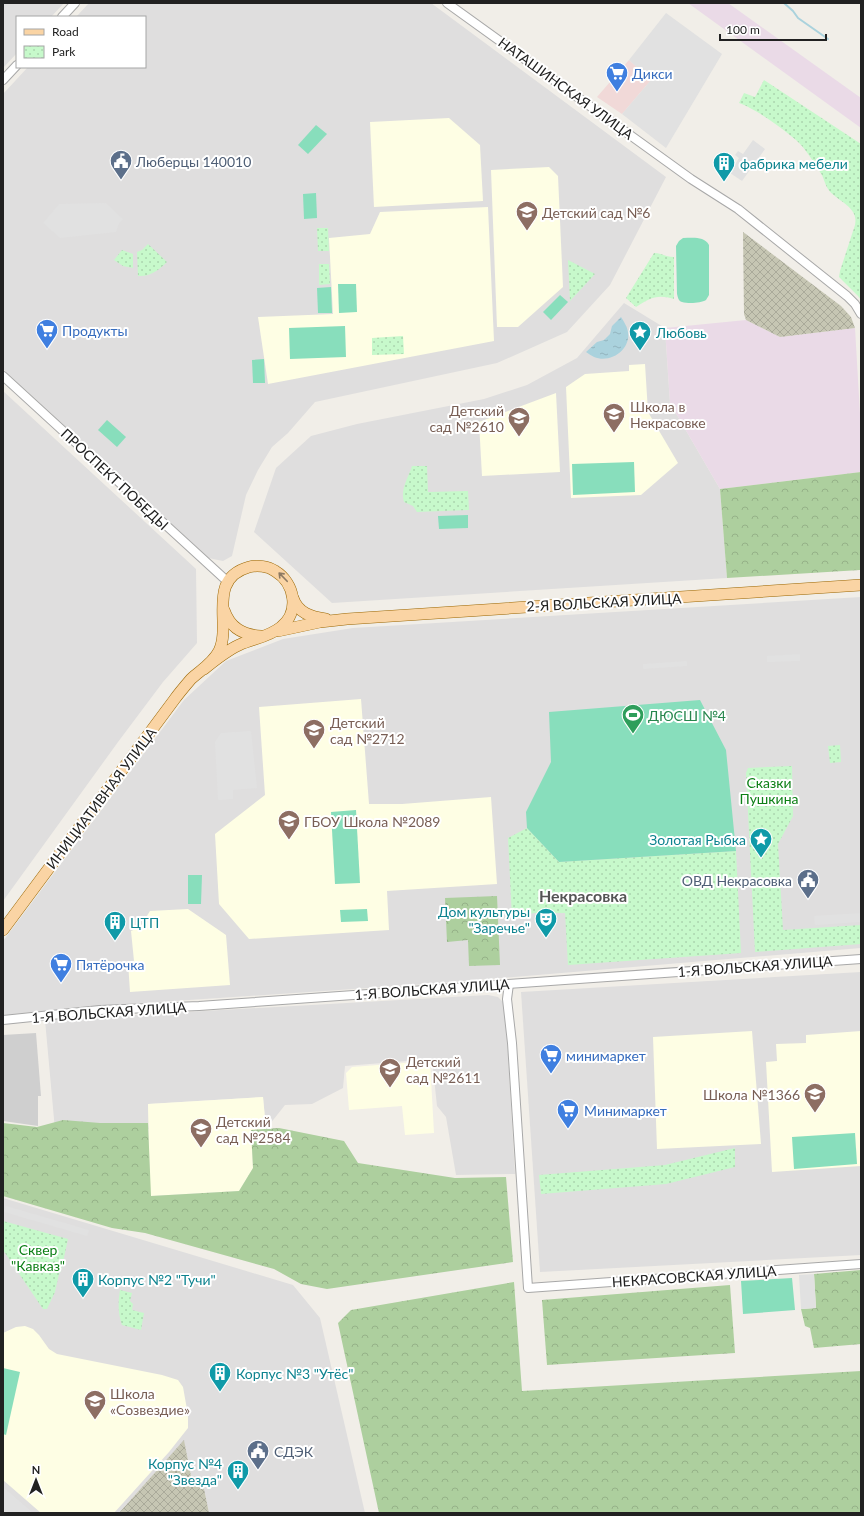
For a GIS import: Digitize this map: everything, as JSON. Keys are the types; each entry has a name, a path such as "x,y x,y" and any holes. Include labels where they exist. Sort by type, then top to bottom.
{"main road":[{"path":"228,582 237,572 245,568 253,566 272,569 281,574 286,580 293,598"},
{"name":"ИНИЦИАТИВНАЯ УЛИЦА","path":"204,669 213,660 221,648 222,602 223,594 228,582"},
{"name":"2-Я ВОЛЬСКАЯ УЛИЦА","path":"268,634 293,627 347,619 861,585"},
{"name":"ИНИЦИАТИВНАЯ УЛИЦА","path":"3,930 164,713 191,679 227,652 239,645 282,627 287,621 291,612 293,598"},
{"name":"2-Я ВОЛЬСКАЯ УЛИЦА","path":"293,598 297,607 308,614 322,618 347,619"},
{"path":"222,602 227,618 233,626 242,633 251,636 268,634"}],"street":[{"path":"63,16 75,3"},
{"name":"НАТАШИНСКАЯ УЛИЦА","path":"447,3 684,174 738,209 848,296 861,314"},
{"path":"3,80 16,66"},
{"name":"ПРОСПЕКТ ПОБЕДЫ","path":"3,376 228,582"},
{"name":"1-Я ВОЛЬСКАЯ УЛИЦА","path":"3,1020 100,1010 200,1006 861,959"},
{"name":"НЕКРАСОВСКАЯ УЛИЦА","path":"508,984 507,999 512,1043 528,1288 861,1264"}],"shaded area":[{"path":"3,3 64,3 52,16 16,16 16,54 3,68"},
{"path":"89,3 431,3 666,177 610,285 567,332 497,363 315,402 288,433 272,447 258,470 246,495 232,556 223,561 209,558 3,369 3,94 27,68 146,68 146,16 77,16"},
{"path":"688,3 728,3 861,98 861,128"},
{"path":"666,13 722,54 666,148 622,114 651,80 629,60"},
{"path":"629,60 651,80 622,114 597,97"},
{"path":"449,118 480,145 483,201 374,207 370,122"},
{"path":"753,140 765,149 742,181 730,173 739,158 735,155 738,151 743,154"},
{"name":"Детский сад №6","path":"549,167 558,176 563,287 518,327 497,327 491,170"},
{"path":"106,203 123,219 119,223 116,232 60,238 43,223 59,204"},
{"path":"488,207 494,341 268,384 258,317 333,314 329,238 370,234 380,212"},
{"path":"743,232 841,306 851,317 855,328 780,337 746,320 744,314"},
{"path":"624,303 665,328 670,403 720,489 727,578 332,603 254,532 276,468 311,436 357,424 484,399 527,385 577,358"},
{"path":"746,320 780,337 855,328 861,431 861,472 720,489 670,403 665,328"},
{"name":"Школа в Некрасовке","path":"645,364 648,412 678,463 641,495 571,498 566,387 585,374 629,371 629,365"},
{"path":"3,391 196,569 197,643 163,682 3,901"},
{"name":"Детский сад №2610","path":"556,393 560,472 482,476 479,422"},
{"path":"861,597 861,948 442,983 85,1007 3,1015 3,941 184,700 226,661 283,639 353,628"},
{"path":"800,654 800,661 767,662 767,656"},
{"path":"687,661 687,666 643,669 643,664"},
{"path":"361,699 369,804 402,804 491,797 497,884 387,891 389,930 249,939 219,904 215,834 265,795 259,707"},
{"path":"251,731 257,788 233,790 233,799 218,800 215,742 221,733"},
{"path":"188,909 226,935 230,985 130,992 128,962 134,961 131,931 140,927 150,911"},
{"path":"861,913 861,922 815,925 814,916"},
{"path":"861,972 861,1255 540,1272 521,992"},
{"path":"488,995 498,997 505,1004 515,1174 456,1175 446,1117 437,1106 432,1059 345,1066 343,1088 312,1104 285,1105 266,1129 263,1097 148,1104 149,1129 55,1130 45,1020"},
{"path":"752,1031 761,1144 657,1149 653,1037"},
{"name":"Школа №1366","path":"861,1031 861,1166 772,1172 766,1062 777,1061 776,1044 806,1043 806,1035"},
{"path":"36,1033 41,1096 38,1096 38,1126 3,1121 3,1035"},
{"name":"Детский сад №2611","path":"430,1061 434,1133 405,1135 402,1106 349,1110 346,1073 352,1067"},
{"name":"Детский сад №2584","path":"263,1097 266,1129 251,1130 253,1168 239,1191 150,1196 148,1104"},
{"path":"3,1198 293,1285 320,1318 365,1513 209,1513 202,1479 191,1476 184,1441 119,1513 3,1513"},
{"path":"6,1206 89,1230 87,1236 4,1212"},
{"path":"814,1274 816,1308 801,1309 799,1275"},
{"name":"Школа «Созвездие»","path":"25,1326 33,1329 49,1349 57,1354 162,1375 178,1380 183,1387 188,1415 188,1428 169,1452 114,1513 41,1513 3,1480 3,1333 16,1327"},
{"path":"184,1440 191,1476 202,1479 209,1513 119,1513"},
{"path":"3,1487 33,1513 3,1513"}],"green space":[{"path":"764,80 861,144 861,300 839,277 855,225 854,213 828,189 815,163 796,140 761,114 739,103 744,93 755,97"},
{"path":"316,125 327,134 308,154 298,145"},
{"path":"316,193 317,218 304,219 303,194"},
{"path":"317,228 328,228 329,251 318,251"},
{"path":"683,238 701,239 709,245 709,295 706,300 701,302 685,303 678,298 676,246"},
{"path":"148,244 167,262 154,272 138,276 137,252 142,250"},
{"path":"122,250 133,254 133,268 123,266 114,260"},
{"path":"654,253 674,257 674,299 658,297 645,301 636,307 626,298"},
{"path":"568,260 595,274 570,301"},
{"path":"319,264 329,264 330,284 319,285"},
{"path":"338,284 356,284 357,312 339,313"},
{"path":"331,287 332,313 318,313 317,288"},
{"path":"560,295 568,302 551,320 543,312"},
{"path":"345,326 346,357 290,359 289,328"},
{"path":"403,336 404,354 372,355 372,338"},
{"path":"264,359 265,383 253,383 252,360"},
{"path":"107,420 126,437 117,447 98,430"},
{"path":"634,462 635,492 573,495 572,464"},
{"path":"412,466 427,466 428,492 468,491 469,510 417,512 413,506 404,502 404,488"},
{"path":"861,472 860,570 727,578 720,489"},
{"path":"468,515 468,528 439,529 438,516"},
{"path":"700,700 726,750 736,851 559,862 527,828 526,812 551,762 549,712"},
{"path":"840,745 841,762 830,763 828,746"},
{"name":"Сказки Пушкина","path":"792,766 793,816 778,844 783,930 861,925 861,944 755,952 746,773 748,768"},
{"path":"356,810 360,883 335,884 331,812"},
{"path":"527,828 559,862 736,851 741,953 568,965 565,913 534,913 512,918 508,838"},
{"path":"188,875 202,875 201,904 188,904"},
{"path":"497,896 500,965 469,966 468,940 447,942 445,898"},
{"path":"367,909 368,921 341,922 340,910"},
{"path":"63,1120 100,1123 148,1123 151,1196 239,1191 253,1168 251,1130 279,1128 344,1141 358,1163 455,1178 506,1177 513,1262 327,1289 301,1284 274,1269 145,1233 112,1228 3,1196 3,1123 37,1127"},
{"path":"855,1133 857,1164 794,1169 792,1137"},
{"path":"735,1148 735,1167 666,1184 541,1194 539,1175 665,1165"},
{"name":"Сквер \"Кавказ\"","path":"3,1221 68,1239 55,1292 47,1309 43,1309 3,1250"},
{"path":"861,1270 861,1344 814,1348 810,1328 805,1326 801,1309 816,1308 814,1274"},
{"path":"792,1278 795,1310 743,1314 741,1281"},
{"path":"514,1282 522,1391 861,1371 861,1513 379,1513 338,1323 351,1310"},
{"path":"730,1285 735,1353 547,1365 542,1300"},
{"path":"120,1290 132,1293 130,1301 133,1304 132,1310 144,1313 141,1330 122,1325 119,1308"},
{"path":"3,1368 20,1372 6,1435 3,1434"}],"water":[{"path":"621,317 628,332 628,338 623,349 618,354 613,357 600,359 586,352 597,342 604,340 610,334 612,326"}],"waterway":[{"path":"784,3 798,18 828,39"}],"place":[{"name":"Дикси","path":"617,92"},
{"name":"Люберцы 140010","path":"121,180"},
{"name":"фабрика мебели","path":"724,182"},
{"name":"Детский сад №6","path":"527,232"},
{"name":"Продукты","path":"47,350"},
{"name":"Любовь","path":"640,352"},
{"name":"Школа в Некрасовке","path":"614,434"},
{"name":"Детский сад №2610","path":"519,438"},
{"name":"ДЮСШ №4","path":"633,734"},
{"name":"Детский сад №2712","path":"314,750"},
{"name":"ГБОУ Школа №2089","path":"289,840"},
{"name":"Золотая Рыбка","path":"761,858"},
{"name":"ОВД Некрасовка","path":"808,900"},
{"name":"Дом культуры \"Заречье\"","path":"546,938"},
{"name":"ЦТП","path":"115,942"},
{"name":"Пятёрочка","path":"61,984"},
{"name":"минимаркет","path":"551,1074"},
{"name":"Детский сад №2611","path":"390,1088"},
{"name":"Школа №1366","path":"815,1114"},
{"name":"Минимаркет","path":"568,1130"},
{"name":"Детский сад №2584","path":"201,1148"},
{"name":"Корпус №2 \"Тучи\"","path":"83,1298"},
{"name":"Корпус №3 \"Утёс\"","path":"220,1392"},
{"name":"Школа «Созвездие»","path":"95,1420"},
{"name":"СДЭК","path":"258,1470"},
{"name":"Корпус №4 \"Звезда\"","path":"238,1490"}],"district":[{"name":"Некрасовка","path":"583,895"}]}
